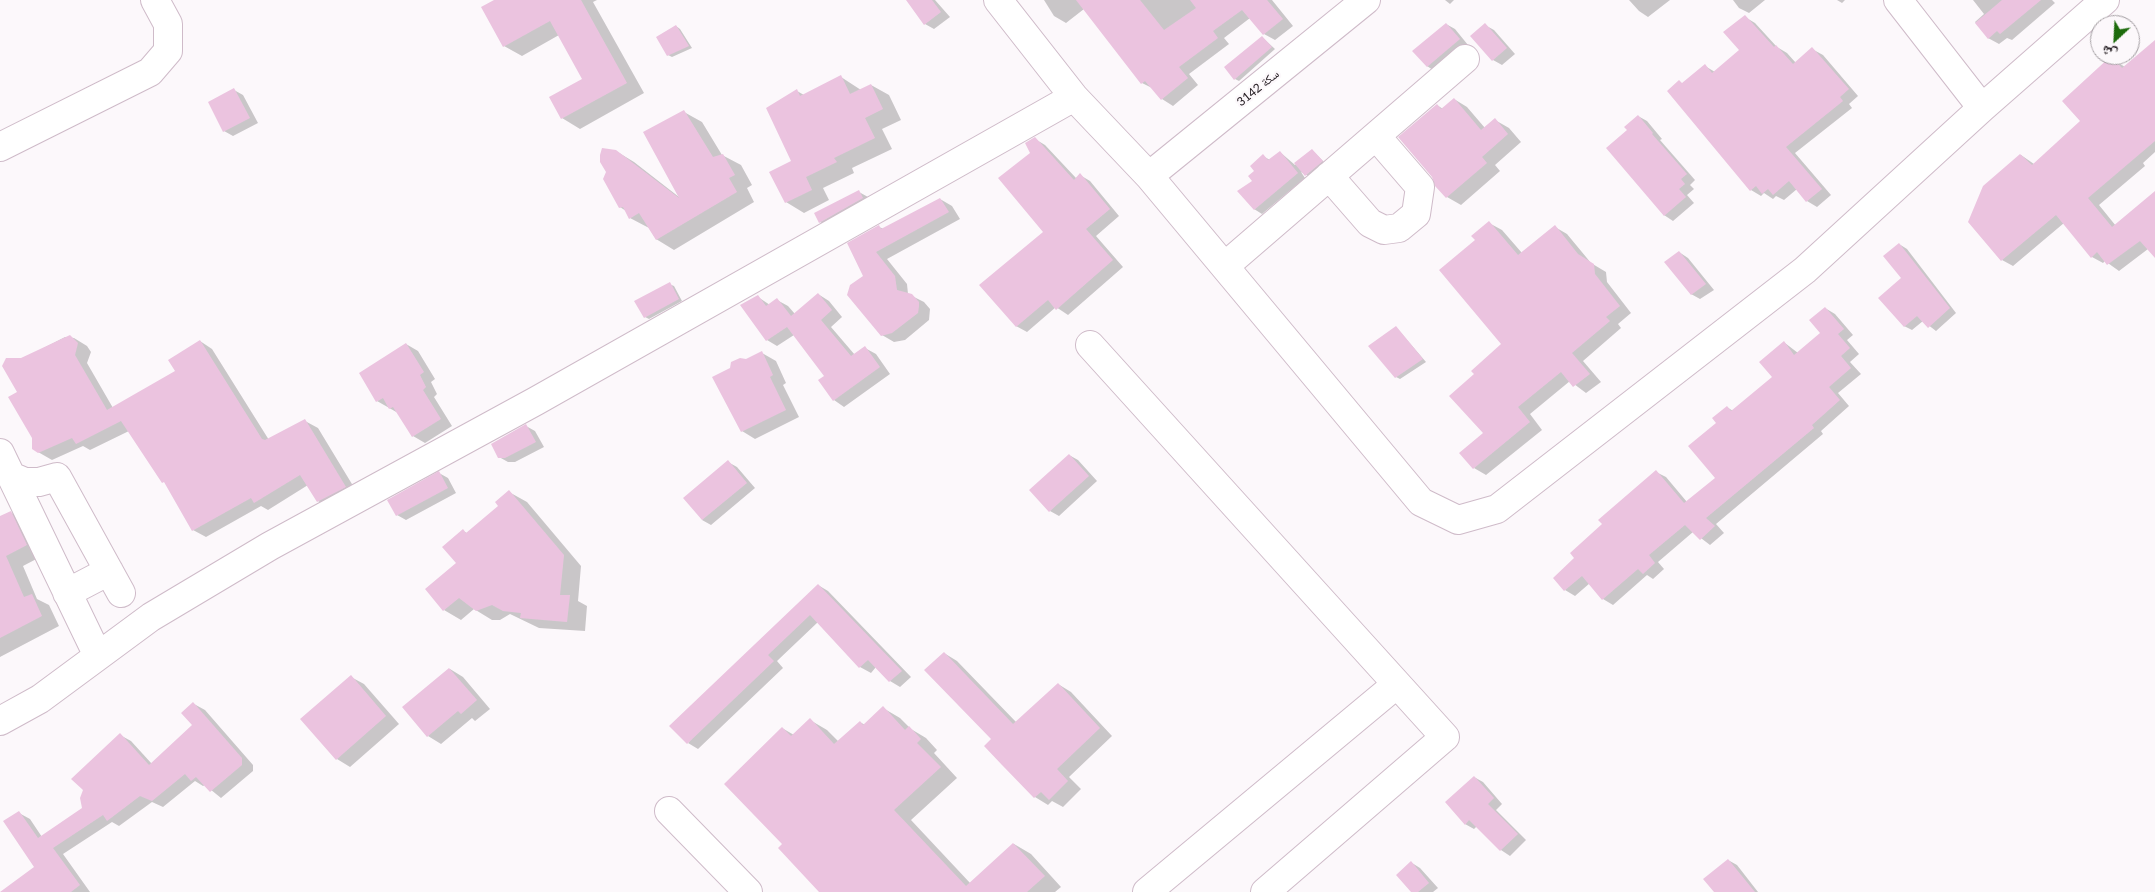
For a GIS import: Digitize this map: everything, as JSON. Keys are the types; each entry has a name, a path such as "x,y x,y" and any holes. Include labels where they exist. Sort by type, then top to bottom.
{"street":[{"path":"0,147 150,72 168,51 168,24 155,0"},
{"path":"998,0 1074,97 1149,176 1421,502 1458,520 1497,509 1805,270 1982,108 2105,0"},
{"name":"سكة 3142","path":"1149,176 1366,0"},
{"path":"1898,0 1982,108"},
{"path":"1225,266 1465,59"},
{"path":"0,721 40,699 151,617 270,546 536,401 1074,97"},
{"path":"1330,176 1370,223 1384,230 1399,228 1416,214 1420,187 1376,136"},
{"path":"1090,344 1445,737 1265,892"},
{"path":"6,465 98,656"},
{"path":"6,465 25,482 39,482 57,477 115,582 67,593"},
{"path":"1147,892 1397,684"},
{"path":"668,811 748,892"}],"building":[{"path":"494,0 581,0 627,83 561,119 549,97 582,79 550,21 503,47 481,7"},
{"path":"906,0 932,0 941,12 924,25"},
{"path":"1076,0 1140,0 1164,30 1196,8 1190,0 1267,0 1283,19 1263,35 1242,10 1213,31 1218,38 1179,67 1188,78 1161,100 1145,81 1141,84"},
{"path":"2002,0 2041,0 2000,34 1997,31 1988,39 1975,23"},
{"path":"1745,15 1774,47 1776,45 1793,64 1812,47 1849,89 1840,97 1843,101 1786,147 1822,189 1806,202 1789,181 1773,195 1768,189 1762,194 1756,186 1750,191 1667,91 1679,80 1682,83 1705,64 1712,73 1739,50 1723,32"},
{"path":"1446,23 1460,39 1427,67 1412,51"},
{"path":"1485,23 1507,48 1492,61 1470,36"},
{"path":"676,25 689,46 667,56 656,37"},
{"path":"1262,36 1272,47 1234,80 1224,67"},
{"path":"2155,40 2155,141 2088,198 2112,227 2155,191 2155,258 2140,241 2107,265 2097,252 2091,258 2056,215 2001,261 1968,222 1983,186 2020,154 2032,165 2080,121 2062,101 2101,65 2119,65 2122,68 2126,65 2140,65 2140,53"},
{"path":"841,75 850,94 871,84 883,109 865,118 875,138 834,158 837,162 806,177 812,190 785,203 769,172 791,161 766,108 797,89 800,96"},
{"path":"234,88 250,118 223,132 208,102"},
{"path":"1454,98 1481,130 1495,118 1508,134 1482,157 1487,163 1446,198 1435,186 1432,177 1398,137 1437,104 1441,109"},
{"path":"684,110 713,157 723,154 735,175 729,178 737,192 656,240 639,213 629,219 623,207 619,208 603,179 606,172 600,162 600,155 602,148 616,150 679,198 643,132"},
{"path":"1638,115 1687,174 1681,179 1685,184 1679,189 1686,197 1664,216 1606,148 1627,130 1624,127"},
{"path":"1035,137 1074,180 1080,173 1110,209 1086,229 1113,260 1056,310 1048,300 1016,327 979,285 1043,232 998,178 1030,153 1025,143"},
{"path":"1312,149 1323,161 1305,176 1294,163"},
{"path":"1280,151 1298,173 1254,210 1237,191 1252,181 1248,176 1254,171 1250,166 1263,154 1268,160"},
{"path":"859,190 863,198 819,223 814,213"},
{"path":"940,198 949,212 876,252 895,276 897,290 912,294 919,302 918,313 892,333 881,336 847,295 850,285 863,276 847,243 879,225 881,229"},
{"path":"1489,221 1518,255 1555,225 1578,254 1594,264 1595,274 1620,306 1606,317 1610,321 1572,353 1590,374 1573,387 1561,372 1518,407 1530,422 1473,469 1459,453 1483,433 1449,396 1474,374 1471,371 1501,344 1439,270 1475,240 1471,236"},
{"path":"1899,243 1950,308 1928,328 1917,316 1904,327 1878,298 1901,278 1883,256"},
{"path":"1679,251 1706,284 1691,295 1664,262"},
{"path":"670,282 679,299 644,318 634,301"},
{"path":"818,293 832,310 821,320 851,356 865,346 880,367 833,401 818,380 824,376 787,327 766,341 740,305 758,295 766,306 777,298 791,316"},
{"path":"1825,307 1844,329 1838,334 1850,348 1841,356 1851,368 1829,387 1840,400 1812,425 1814,428 1706,518 1715,526 1700,540 1685,525 1649,555 1655,563 1643,574 1638,569 1602,600 1582,576 1564,591 1553,578 1574,558 1570,553 1602,524 1598,520 1656,470 1684,503 1715,478 1688,446 1716,423 1712,418 1727,406 1731,411 1772,377 1759,362 1784,341 1794,355 1820,333 1809,320"},
{"path":"1396,326 1423,359 1395,378 1368,346"},
{"path":"70,335 78,343 75,355 107,410 175,371 168,360 200,340 262,439 265,440 305,419 346,487 317,502 300,475 254,503 251,498 192,531 164,482 162,483 121,421 76,444 72,438 38,453 32,449 32,438 8,397 17,392 2,366 6,358 21,358"},
{"path":"406,343 424,372 420,375 426,387 423,390 441,419 412,437 393,407 389,409 383,398 376,402 359,373"},
{"path":"762,351 773,375 770,377 786,410 741,432 712,377 730,368 731,362 740,358 746,359"},
{"path":"526,424 536,442 505,458 498,458 491,444"},
{"path":"1069,454 1089,476 1049,512 1029,490"},
{"path":"728,460 747,483 702,520 683,498"},
{"path":"439,471 448,488 396,516 387,500"},
{"path":"509,490 564,555 560,595 570,595 567,622 520,618 521,613 503,611 492,605 476,611 459,598 443,611 425,589 456,563 442,547 463,529 466,533 498,506 495,502"},
{"path":"11,511 27,545 6,556 24,597 32,594 42,616 0,638 0,516"},
{"path":"818,584 902,671 889,682 868,660 859,668 810,615 768,655 774,661 687,744 669,726"},
{"path":"944,652 1013,724 1058,683 1100,728 1057,769 1068,781 1049,800 1041,792 1034,798 1002,765 984,746 991,739 924,670"},
{"path":"449,668 477,700 461,714 458,711 427,737 402,707"},
{"path":"351,675 386,716 336,760 300,719"},
{"path":"193,702 242,758 242,765 210,792 196,777 191,781 185,774 152,801 140,796 107,821 103,815 53,848 80,885 71,892 0,892 34,867 3,821 19,811 38,838 82,808 80,798 83,790 71,779 120,733 149,765 192,725 181,713"},
{"path":"883,706 905,730 909,726 921,739 917,743 941,767 894,810 966,886 1013,843 1045,876 1027,892 819,892 778,848 782,844 724,784 782,727 791,736 810,718 834,744 860,721 863,725"},
{"path":"1474,776 1494,798 1488,804 1518,834 1500,851 1469,820 1465,825 1445,802"},
{"path":"1728,859 1755,892 1714,892 1703,879"},
{"path":"1411,861 1429,883 1418,892 1411,892 1396,875"}]}
